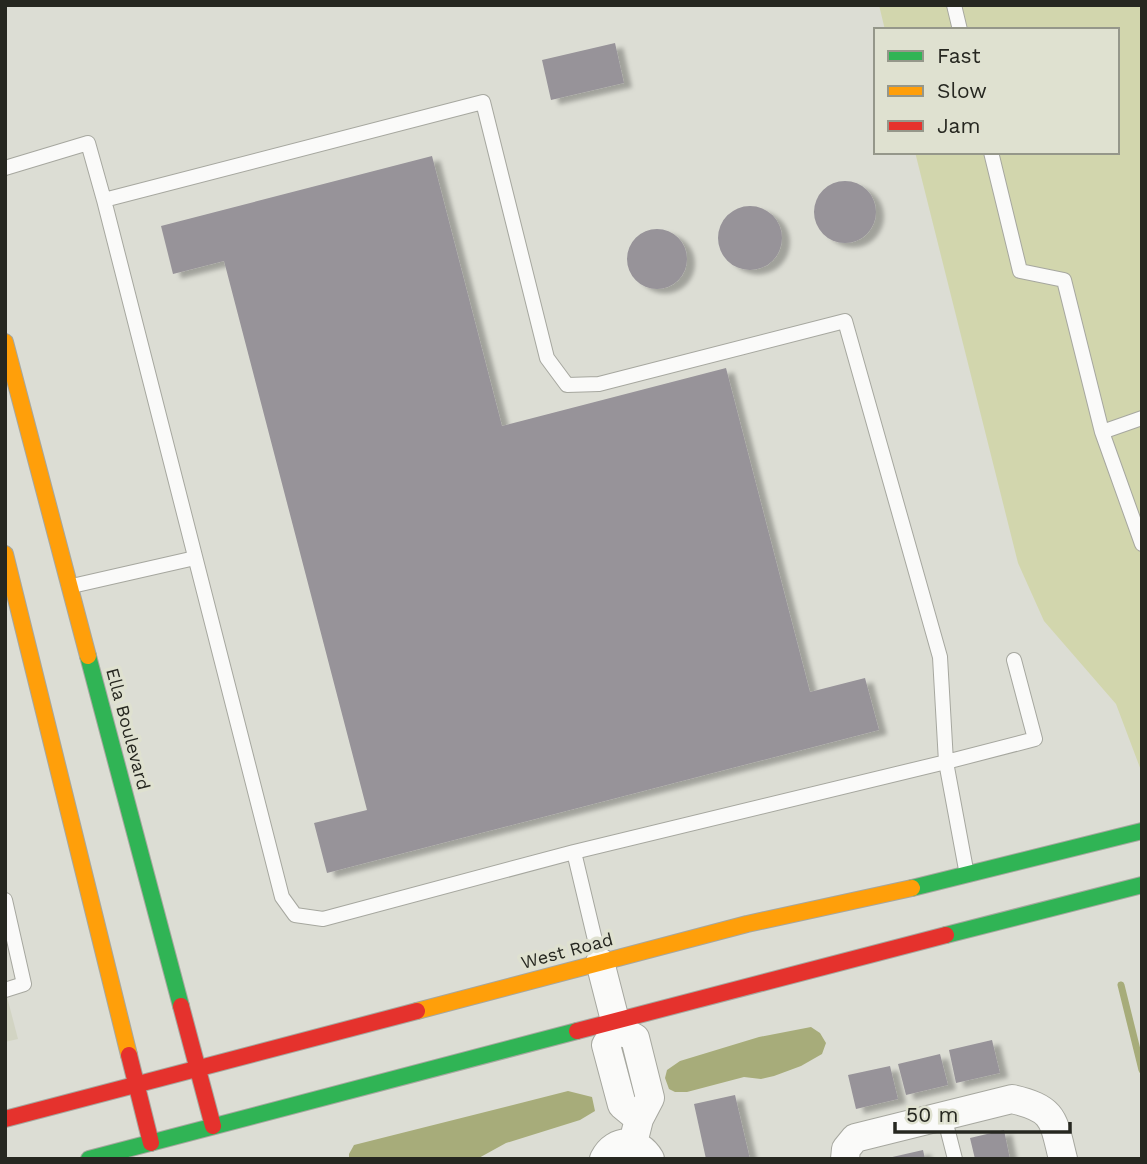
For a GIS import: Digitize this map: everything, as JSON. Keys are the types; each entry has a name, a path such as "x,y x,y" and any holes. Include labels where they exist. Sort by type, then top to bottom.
{"main road":[{"name":"Ella Boulevard","path":"5,342 64,588 212,1126"},
{"path":"5,554 151,1143"},
{"name":"West Road","path":"5,1119 747,925 969,882 1142,831"},
{"path":"89,1159 616,1025 981,918 1142,885"}],"street":[{"path":"600,962 616,1025 635,1038 650,1098 641,1140 612,1148 604,1159"},
{"path":"846,1154 855,1138 1012,1099 1036,1105 1053,1121 1063,1159"}],"lane":[{"path":"954,5 960,28"},
{"path":"104,200 483,102 547,358 567,385 599,384 845,321 940,657 946,762 969,882"},
{"path":"5,168 88,143 282,897 295,915 323,919 574,852 1035,739 1014,660"},
{"path":"991,154 1020,271 1064,280 1102,432 1142,544"},
{"path":"1102,432 1142,418"},
{"path":"64,588 195,558"},
{"path":"574,852 600,962"},
{"path":"5,900 24,984 5,990"},
{"path":"944,1116 955,1159"}],"shaded area":[{"path":"879,5 1142,5 1142,773 1116,704 1044,621 1018,563 916,154 1119,154 1119,28 885,28"},
{"path":"5,989 18,1039 5,1042"},
{"path":"811,1027 820,1033 826,1043 822,1054 801,1066 761,1079 744,1077 687,1092 669,1089 665,1078 667,1070 680,1061 759,1037"},
{"path":"568,1091 592,1097 595,1111 580,1120 506,1143 477,1159 349,1159 354,1145"}],"building":[{"path":"615,43 624,83 551,100 542,60"},
{"path":"432,156 502,426 726,368 810,692 865,678 879,730 327,873 314,823 367,810 224,261 173,274 161,226"},
{"path":"845,181 867,190 876,212 867,234 845,243 823,234 814,212 823,190"},
{"path":"750,206 768,212 776,220 782,238 776,256 768,264 750,270 732,264 724,256 718,238 724,220 732,212"},
{"path":"651,229 663,229 682,242 687,259 685,271 674,284 663,289 651,289 632,276 627,265 627,253 640,234"},
{"path":"992,1040 1000,1073 956,1083 949,1050"},
{"path":"940,1054 948,1085 906,1095 898,1064"},
{"path":"890,1066 898,1099 856,1109 848,1075"},
{"path":"735,1095 750,1159 706,1159 694,1104"},
{"path":"1004,1130 1010,1159 975,1159 970,1138"},
{"path":"923,1150 925,1159 888,1158"}],"waterway":[{"path":"1121,985 1142,1070"}],"traffic: fast":[{"path":"88,656 181,1006"},
{"path":"912,888 1142,831"},
{"path":"946,935 1142,885"},
{"path":"89,1159 577,1031"}],"traffic: slow":[{"path":"5,342 88,656"},
{"path":"5,554 129,1055"},
{"path":"417,1011 747,924 912,888"}],"traffic: jam":[{"path":"577,1031 946,935"},
{"path":"181,1006 213,1126"},
{"path":"5,1119 417,1011"},
{"path":"129,1055 151,1143"}]}
